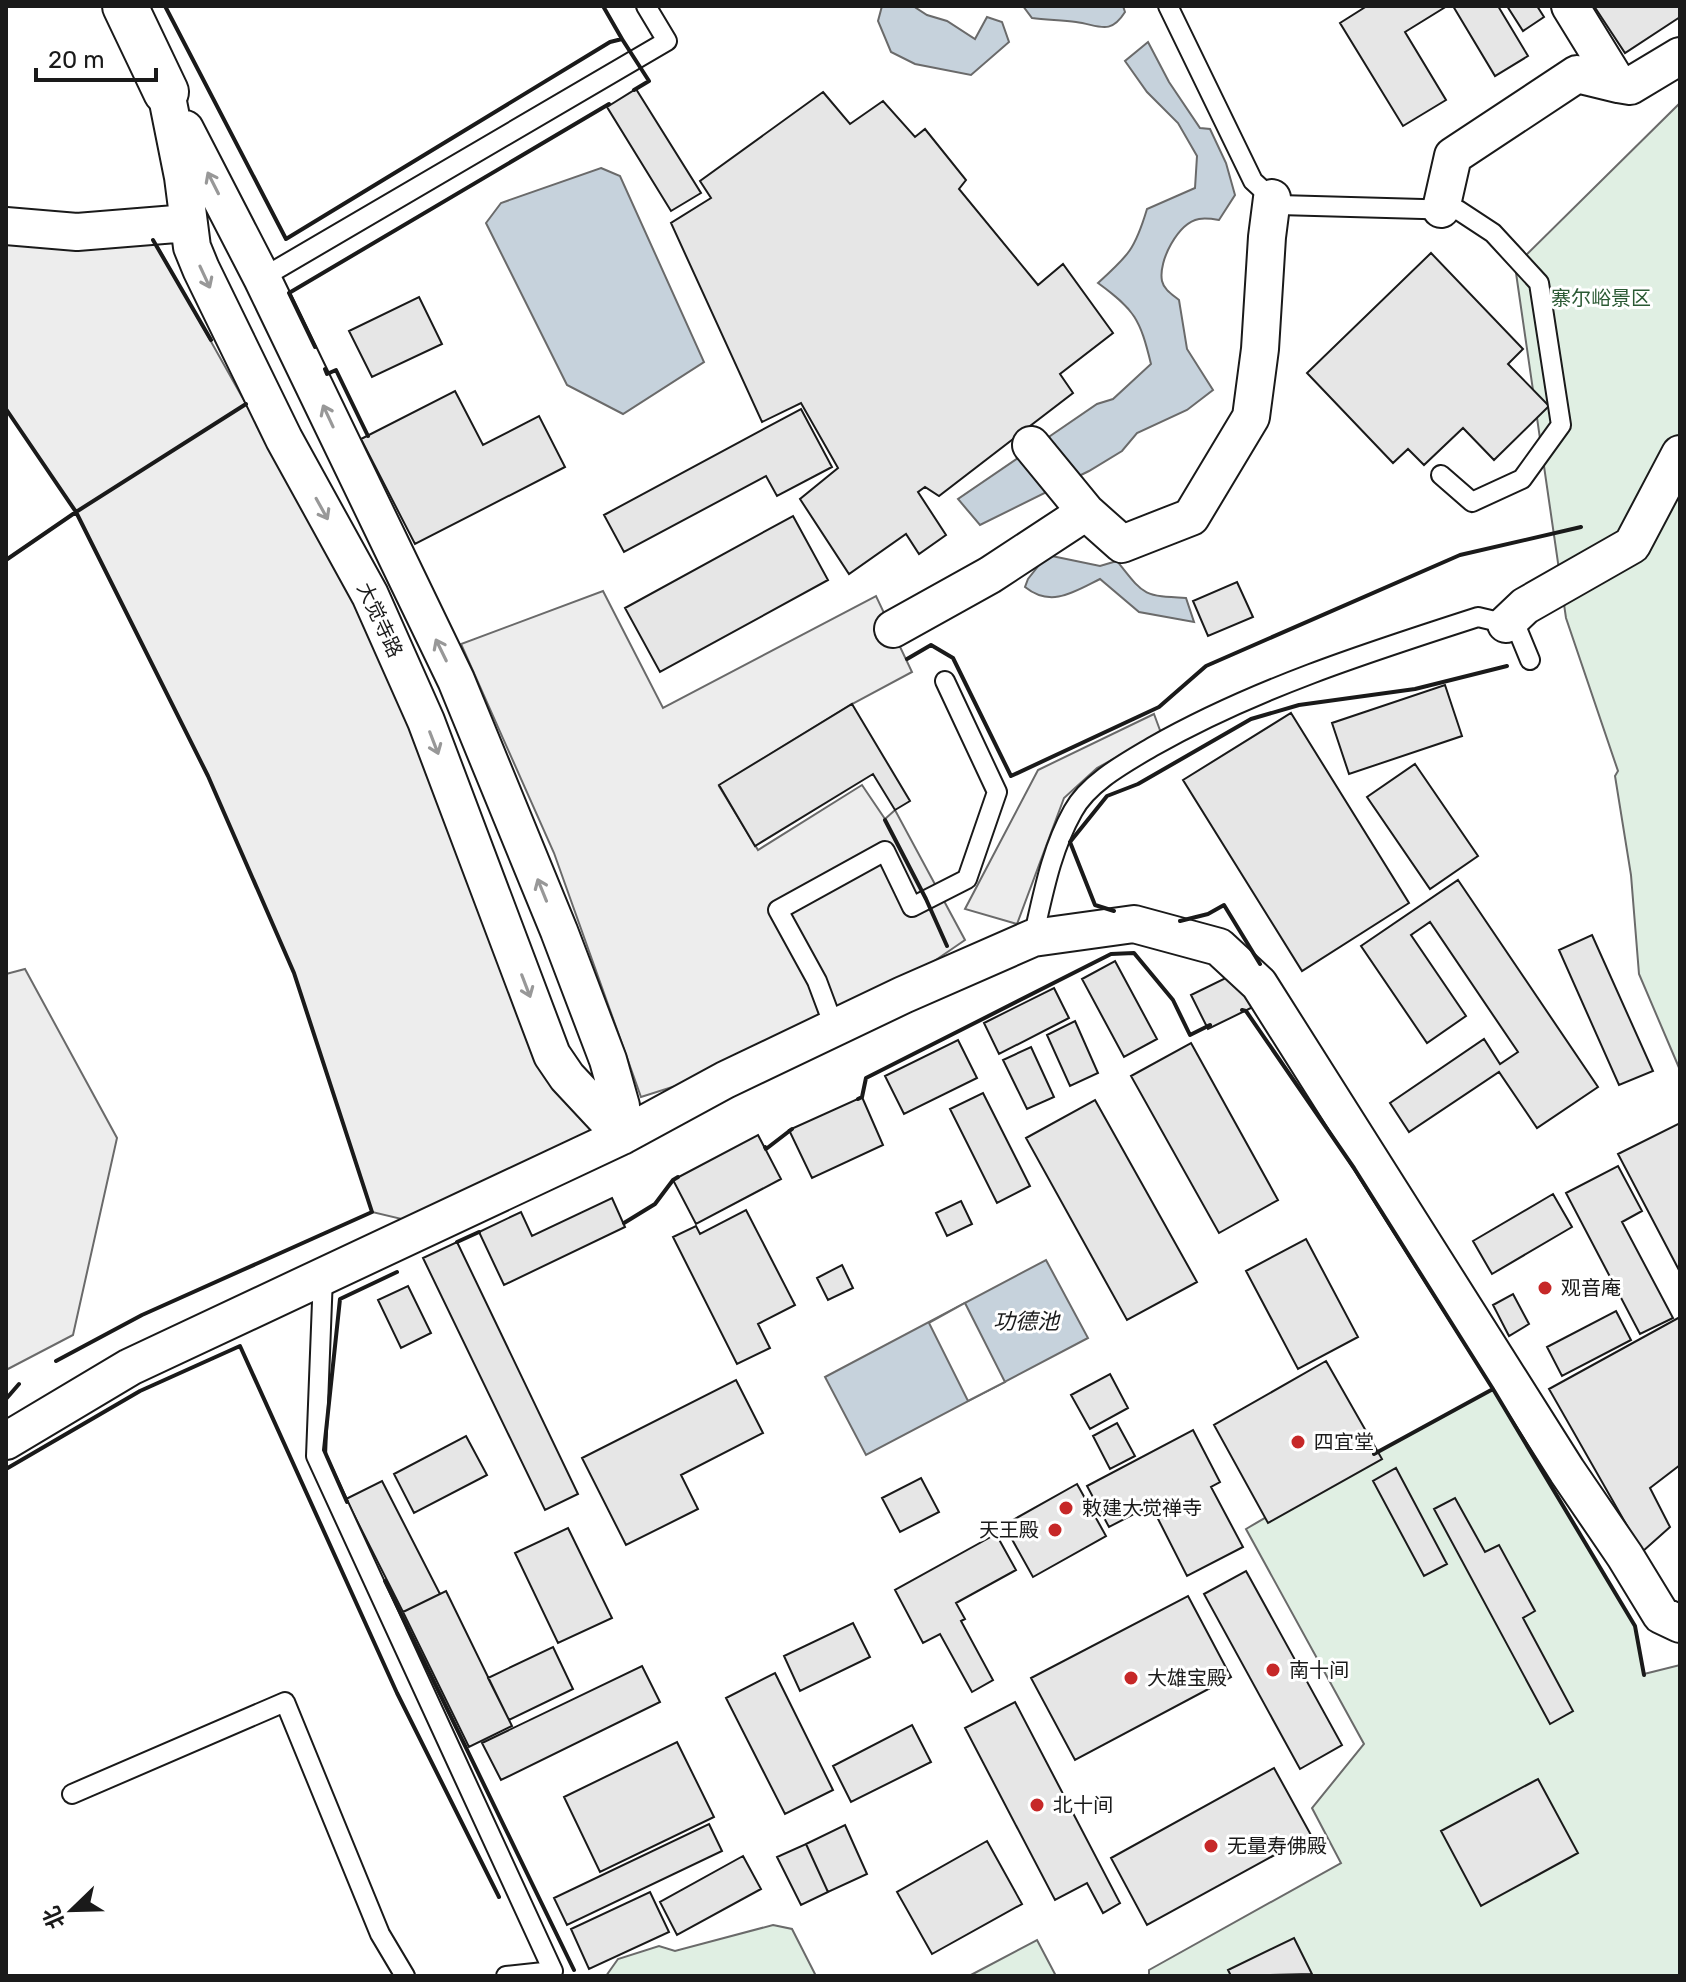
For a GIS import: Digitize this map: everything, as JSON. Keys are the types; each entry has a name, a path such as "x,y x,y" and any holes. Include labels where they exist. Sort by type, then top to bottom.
{"street":[{"name":"大觉寺路","path":"125,6 262,278 456,680 601,1041 621,1106 622,1136"},
{"path":"1570,6 1618,84"},
{"path":"1441,209 1453,156 1577,74 1630,86 1680,56"},
{"name":"大觉寺路","path":"166,92 183,177 192,247 201,269 284,439 370,595 431,736 552,1055 595,1110 622,1136"},
{"path":"1031,445 1086,512 1122,544 1191,517 1251,417 1260,349 1272,198"},
{"path":"6,226 77,232 188,223"},
{"path":"1506,624 1525,606 1632,545 1680,454"},
{"path":"893,629 990,575 1086,512"},
{"path":"6,1441 130,1367 622,1136 725,1080 903,995 1033,938 1134,924 1219,947 1259,984 1661,1615 1680,1624"}],"lane":[{"path":"262,278 667,41 646,6"},
{"path":"1168,6 1253,181 1279,205 1458,210 1493,233 1539,283 1561,425 1522,479 1472,502 1441,475"},
{"path":"1033,938 1050,866 1074,809 1110,771 1185,729 1245,699 1478,617 1516,626 1530,660"},
{"path":"835,1029 817,981 778,910 885,851 912,907 967,879 997,792 945,681"},
{"path":"323,1276 316,1456 554,1974 506,1976"},
{"path":"72,1794 285,1702 380,1934 405,1976"}],"green space":[{"name":"寨尔峪景区","path":"1680,103 1680,1070 1639,974 1631,875 1615,776 1618,771 1566,618 1515,266"},
{"path":"1493,1389 1635,1626 1644,1674 1680,1665 1680,1976 1149,1976 1149,1970 1341,1863 1312,1808 1364,1744 1246,1529"},
{"path":"773,1925 792,1929 816,1976 606,1976 618,1959 659,1946 675,1951"},
{"path":"1037,1940 1056,1976 969,1976"}],"shaded area":[{"path":"6,236 154,240 378,639 593,1123 593,1135 414,1222 372,1212 294,973 208,776 76,512 6,409"},
{"path":"603,591 663,708 876,596 912,672 852,704 719,786 758,850 862,785 885,819 895,810 965,940 835,1029 795,1048 641,1097 554,853 461,644"},
{"path":"1154,714 1161,733 1097,768 1064,798 1017,924 965,909 1038,770"},
{"path":"25,969 117,1138 73,1335 6,1370 6,974"}],"water":[{"path":"882,6 913,6 927,15 947,21 975,39 987,17 1002,22 1009,42 971,75 915,64 891,52 878,21"},
{"path":"1023,6 1123,6 1125,12 1114,24 1104,27 1032,18"},
{"path":"1148,42 1169,82 1200,128 1210,129 1226,163 1235,195 1219,220 1199,219 1184,228 1171,244 1163,263 1162,281 1179,300 1187,349 1213,390 1187,410 1137,433 1122,451 1089,471 980,525 958,499 1097,404 1113,399 1151,364 1134,317 1098,283 1130,250 1147,209 1195,188 1197,156 1178,123 1147,92 1125,61"},
{"path":"601,168 620,176 704,362 623,414 567,385 486,223 501,203"},
{"path":"1047,555 1100,566 1117,561 1145,592 1186,598 1194,622 1139,612 1100,579 1062,596 1035,593 1025,587"},
{"name":"功德池","path":"1046,1260 1088,1338 866,1455 825,1377"}],"pier":[{"path":"965,1303 1005,1382 968,1401 929,1323"}],"building":[{"path":"1367,6 1447,6 1405,32 1446,100 1403,126 1340,23"},
{"path":"1453,6 1498,6 1528,56 1495,76"},
{"path":"1507,6 1537,6 1544,17 1523,31"},
{"path":"1594,6 1680,6 1680,17 1625,53"},
{"path":"636,89 701,193 671,211 607,107"},
{"path":"823,92 850,124 883,101 915,137 925,129 966,180 959,189 1038,285 1063,264 1113,333 1060,374 1073,393 939,496 925,487 918,492 946,535 919,554 906,534 849,574 800,499 838,468 801,403 762,422 671,223 711,198 700,181"},
{"path":"1431,253 1523,349 1508,364 1549,406 1494,460 1463,428 1424,465 1408,449 1393,463 1307,373"},
{"path":"419,297 442,344 372,377 349,331"},
{"path":"455,391 483,445 539,416 565,467 415,544 361,439"},
{"path":"801,409 832,467 777,496 766,476 624,552 604,515"},
{"path":"793,516 828,580 660,672 625,608"},
{"path":"1237,582 1253,617 1208,636 1193,601"},
{"path":"1445,685 1462,736 1349,774 1332,723"},
{"path":"852,704 910,801 895,810 873,774 755,846 719,785"},
{"path":"1291,713 1409,903 1302,971 1183,780"},
{"path":"1415,764 1478,856 1430,889 1367,797"},
{"path":"1458,880 1598,1087 1537,1128 1499,1072 1409,1132 1390,1103 1484,1039 1500,1064 1518,1052 1430,922 1411,935 1466,1016 1427,1043 1361,946"},
{"path":"1592,935 1653,1071 1619,1085 1559,950"},
{"path":"1115,961 1157,1039 1124,1057 1082,979"},
{"path":"1242,970 1259,1004 1208,1029 1191,995"},
{"path":"1054,988 1069,1018 999,1054 984,1023"},
{"path":"1075,1021 1098,1073 1070,1086 1047,1035"},
{"path":"958,1040 977,1078 904,1114 885,1076"},
{"path":"1191,1043 1278,1200 1219,1233 1131,1076"},
{"path":"1031,1047 1054,1097 1027,1109 1003,1060"},
{"path":"983,1093 1030,1186 997,1203 950,1109"},
{"path":"862,1097 883,1145 812,1178 789,1130"},
{"path":"1095,1100 1197,1282 1127,1320 1026,1138"},
{"path":"1680,1123 1680,1272 1618,1154"},
{"path":"758,1135 781,1179 696,1224 673,1180"},
{"path":"1618,1166 1642,1211 1622,1222 1673,1318 1640,1334 1566,1193"},
{"path":"1553,1194 1572,1227 1492,1274 1473,1241"},
{"path":"612,1198 625,1227 504,1285 479,1232 521,1212 532,1236"},
{"path":"961,1201 972,1224 947,1236 936,1213"},
{"path":"746,1210 795,1305 758,1324 770,1348 737,1364 673,1237 696,1226 700,1234"},
{"path":"1306,1239 1358,1337 1298,1369 1246,1271"},
{"path":"457,1242 578,1494 545,1510 423,1258"},
{"path":"842,1265 853,1288 828,1300 817,1278"},
{"path":"408,1286 431,1333 401,1348 378,1300"},
{"path":"1513,1294 1529,1324 1509,1336 1493,1305"},
{"path":"1616,1311 1631,1340 1562,1376 1547,1347"},
{"path":"1680,1317 1680,1465 1650,1488 1670,1527 1642,1552 1549,1389"},
{"name":"四宜堂","path":"1326,1361 1382,1459 1268,1523 1214,1425"},
{"path":"1110,1374 1128,1408 1090,1429 1071,1395"},
{"path":"736,1380 763,1433 681,1475 698,1509 626,1545 582,1458"},
{"path":"1117,1423 1135,1456 1110,1469 1093,1436"},
{"path":"1193,1430 1220,1482 1211,1487 1243,1547 1187,1576 1151,1505 1109,1527 1087,1486"},
{"path":"466,1436 487,1475 414,1513 394,1474"},
{"path":"1396,1468 1447,1564 1424,1576 1373,1481"},
{"path":"921,1478 939,1512 900,1532 882,1498"},
{"path":"382,1481 440,1594 403,1612 346,1499"},
{"name":"天王殿","path":"1077,1484 1106,1536 1033,1577 1004,1525"},
{"path":"1455,1498 1485,1552 1499,1545 1535,1611 1523,1618 1573,1711 1550,1724 1434,1509"},
{"path":"568,1528 612,1618 558,1643 515,1553"},
{"path":"996,1534 1016,1570 956,1603 965,1619 961,1621 993,1680 972,1692 940,1634 923,1643 895,1590"},
{"name":"南十间","path":"1246,1571 1342,1745 1300,1769 1204,1594"},
{"path":"446,1591 512,1726 469,1747 403,1612"},
{"name":"大雄宝殿","path":"1188,1596 1231,1677 1075,1760 1031,1678"},
{"path":"853,1623 870,1657 800,1691 784,1656"},
{"path":"553,1647 573,1689 509,1720 488,1678"},
{"path":"642,1666 660,1702 501,1780 482,1743"},
{"path":"775,1673 833,1790 785,1814 726,1698"},
{"name":"北十间","path":"1015,1702 1120,1903 1103,1913 1087,1883 1055,1900 965,1728"},
{"path":"912,1725 931,1762 851,1802 833,1766"},
{"path":"677,1742 714,1817 600,1872 564,1797"},
{"name":"无量寿佛殿","path":"1274,1768 1311,1835 1147,1925 1111,1858"},
{"path":"1538,1779 1578,1853 1481,1906 1441,1831"},
{"path":"709,1824 722,1851 567,1925 554,1898"},
{"path":"845,1825 867,1874 828,1892 806,1844"},
{"path":"987,1841 1022,1904 932,1954 897,1892"},
{"path":"806,1844 828,1892 801,1905 777,1857"},
{"path":"743,1856 761,1889 677,1935 660,1902"},
{"path":"650,1892 669,1932 589,1969 571,1929"},
{"path":"1294,1938 1312,1974 1231,1976 1228,1970"}],"wall":[{"path":"165,6 286,239 610,42 622,39 603,6"},
{"path":"622,39 649,81 634,90"},
{"path":"315,347 289,293 609,104"},
{"path":"153,240 211,340"},
{"path":"325,369 327,374 336,370 368,436"},
{"path":"6,409 76,512 246,404"},
{"path":"6,560 76,512 208,776 294,973 372,1212 142,1315 56,1361"},
{"path":"907,659 931,645 953,658 1011,776 1159,707 1206,666 1460,555 1581,527"},
{"path":"1114,911 1095,905 1070,842 1107,796 1138,784 1251,719 1299,705 1415,689 1507,666"},
{"path":"885,820 947,946"},
{"path":"1180,921 1208,914 1224,905 1260,964"},
{"path":"858,1099 862,1097 866,1078 1111,954 1134,953 1173,1000 1190,1035 1210,1025"},
{"path":"1242,1010 1246,1011 1354,1168 1493,1389 1635,1626 1644,1675"},
{"path":"765,1147 792,1129"},
{"path":"624,1223 655,1204 678,1177"},
{"path":"457,1242 479,1232"},
{"path":"347,1502 324,1450 340,1299 397,1272"},
{"path":"6,1469 140,1391 240,1346 397,1693 499,1897"},
{"path":"6,1399 19,1384"},
{"path":"1374,1454 1493,1389"},
{"path":"385,1581 574,1970"}],"place":[{"name":"观音庵","path":"1545,1288"},
{"name":"四宜堂","path":"1298,1442"},
{"name":"敕建大觉禅寺","path":"1066,1508"},
{"name":"天王殿","path":"1055,1530"},
{"name":"南十间","path":"1273,1670"},
{"name":"大雄宝殿","path":"1131,1678"},
{"name":"北十间","path":"1037,1805"},
{"name":"无量寿佛殿","path":"1211,1846"}]}
